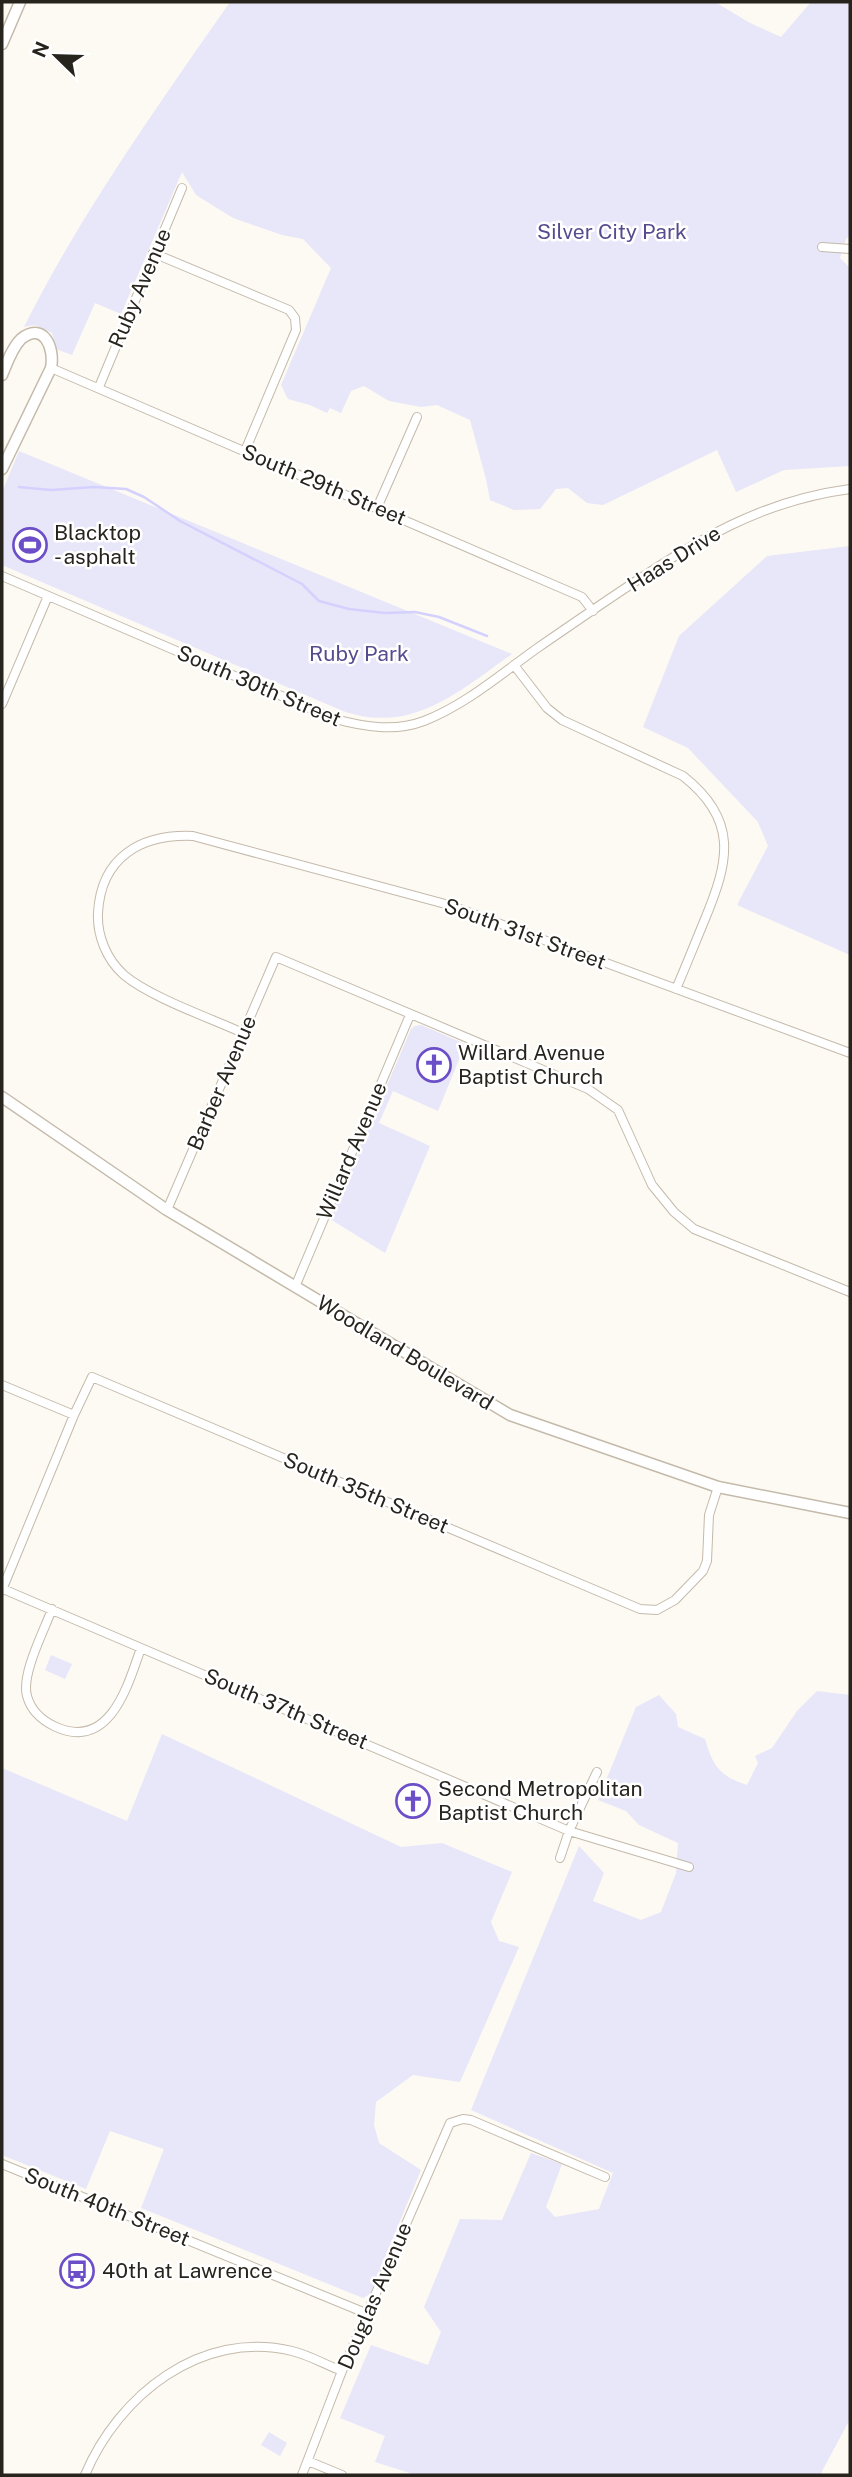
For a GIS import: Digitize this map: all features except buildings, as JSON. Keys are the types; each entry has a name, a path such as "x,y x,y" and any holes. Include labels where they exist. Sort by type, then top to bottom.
{"street":[{"path":"2,44 20,2"},
{"name":"Ruby Avenue","path":"99,387 182,188"},
{"path":"822,247 850,249"},
{"path":"153,253 289,310 295,318 296,330 245,451"},
{"path":"2,375 15,347 23,337 34,333 45,337 53,356 51,368 2,469"},
{"name":"South 29th Street","path":"51,368 582,597 593,611"},
{"path":"377,508 417,417"},
{"name":"Haas Drive","path":"514,665 679,552 718,529 794,500 850,489"},
{"name":"South 30th Street","path":"2,576 335,719 360,726 400,727 423,721 460,704 514,665"},
{"path":"2,704 48,596"},
{"path":"514,665 547,708 562,720 683,776 698,788 716,814 722,830 725,852 718,889 676,989"},
{"name":"South 31st Street","path":"243,1033 145,989 123,974 107,955 98,928 103,882 116,862 148,841 170,835 192,836 449,905 850,1053"},
{"name":"Barber Avenue","path":"167,1210 276,957 410,1015"},
{"path":"410,1015 570,1079 587,1089 618,1110 652,1185 674,1212 694,1229 850,1292"},
{"name":"Willard Avenue","path":"295,1287 410,1015"},
{"name":"Woodland Boulevard","path":"2,1097 167,1210 510,1415 718,1487 850,1513"},
{"name":"South 35th Street","path":"74,1415 92,1377 640,1609 657,1610 675,1600 703,1572 707,1561 709,1514 718,1487"},
{"path":"2,1385 74,1415 2,1590"},
{"name":"South 37th Street","path":"2,1590 569,1831 689,1867"},
{"path":"52,1609 29,1670 26,1695 32,1708 43,1720 54,1726 79,1732 109,1718 123,1697 142,1648"},
{"path":"560,1858 569,1831 597,1772"},
{"name":"Douglas Avenue","path":"302,2475 342,2371 444,2132 455,2121 471,2120 604,2177"},
{"name":"South 40th Street","path":"2,2164 368,2314"},
{"path":"85,2475 102,2439 132,2402 166,2374 183,2365 219,2352 263,2348 293,2351 342,2371"},
{"path":"308,2461 342,2475"}],"green space":[{"name":"Silver City Park","path":"230,2 715,2 750,23 781,37 811,2 850,2 850,235 840,258 850,268 850,466 784,470 736,492 717,450 603,505 587,503 568,488 556,489 540,509 514,510 490,500 470,420 437,405 421,407 389,401 364,386 351,391 341,413 330,408 327,413 288,399 281,385 331,268 303,239 282,235 233,218 196,195 182,172 121,314 95,303 72,355 56,349 52,333 35,325 24,327 95,202"},
{"name":"Ruby Park","path":"19,451 512,654 453,695 413,713 368,717 343,711 2,565 2,492"},
{"path":"850,546 850,955 737,905 768,846 758,822 688,748 643,727 679,636 767,556"},
{"path":"421,1025 463,1043 464,1047 438,1111 393,1091 379,1123 430,1146 385,1253 330,1219 411,1029"},
{"path":"51,1655 72,1664 65,1679 45,1670"},
{"path":"817,1691 850,1695 850,2419 820,2475 416,2475 375,2462 385,2436 340,2418 371,2345 428,2365 441,2332 424,2307 460,2219 502,2220 531,2153 562,2164 546,2207 555,2217 599,2209 613,2173 471,2110 579,1846 604,1873 593,1901 641,1920 661,1912 676,1873 678,1843 639,1825 626,1811 598,1800 636,1707 659,1695 676,1714 678,1727 705,1739 718,1769 747,1785 758,1763 755,1756 772,1748 797,1711"},
{"path":"162,1734 401,1847 442,1843 512,1872 491,1922 499,1941 519,1947 460,2082 413,2075 376,2102 374,2125 379,2143 421,2170 370,2294 363,2298 141,2208 164,2149 110,2131 86,2189 2,2155 2,1768 127,1821"},
{"path":"269,2432 287,2443 280,2456 261,2445"}],"waterway":[{"path":"19,487 51,490 94,487 126,489 144,497 180,521 302,584 319,601 349,609 385,613 415,612 439,617 487,636"}],"place":[{"name":"Blacktop - asphalt","path":"30,545"},
{"name":"Willard Avenue Baptist Church","path":"434,1065"},
{"name":"Second Metropolitan Baptist Church","path":"413,1801"},
{"name":"40th at Lawrence","path":"77,2271"}]}
